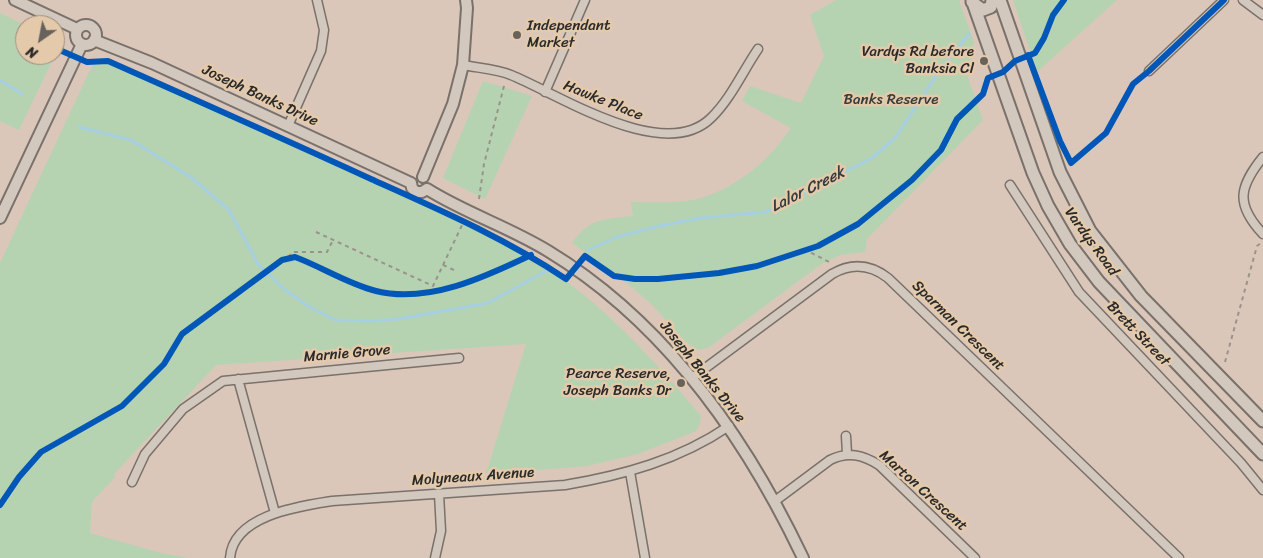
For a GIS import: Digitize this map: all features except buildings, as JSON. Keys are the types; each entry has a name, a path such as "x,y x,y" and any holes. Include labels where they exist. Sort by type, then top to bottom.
{"main road":[{"path":"972,1 983,10 987,10 991,7 992,0"},
{"name":"Vardys Road","path":"1000,0 1060,172 1090,230 1141,296 1263,421"},
{"name":"Vardys Road","path":"972,1 1033,173 1048,206 1070,244 1099,282 1263,454"}],"street":[{"path":"15,0 77,29"},
{"path":"288,126 321,51 324,30 317,0"},
{"path":"424,178 453,104 463,65 466,0"},
{"path":"545,92 584,0"},
{"path":"1149,71 1224,0"},
{"path":"1243,0 1263,15"},
{"path":"84,25 91,26 95,31 94,40 86,45 82,44 77,39 77,29 84,25"},
{"name":"Joseph Banks Drive","path":"94,40 152,63 411,183"},
{"path":"0,218 82,44"},
{"name":"Hawke Place","path":"463,65 509,74 545,92 622,125 645,133 667,135 686,132 711,119 758,49"},
{"path":"1263,157 1245,183 1242,201 1248,216 1263,234"},
{"path":"414,178 424,178 427,181 427,189 422,192 416,192 412,188 411,183 414,178"},
{"name":"Brett Street","path":"1010,184 1079,292 1242,463 1263,490"},
{"name":"Joseph Banks Drive","path":"427,189 532,241 575,268 634,315 692,378 729,426 774,500 803,558"},
{"name":"Sparman Crescent","path":"841,269 853,266 871,267 888,278 1179,558"},
{"path":"692,378 841,269"},
{"name":"Marnie Grove","path":"132,482 145,454 183,409 223,381 459,358"},
{"path":"238,379 275,512"},
{"name":"Molyneaux Avenue","path":"230,558 231,552 242,533 254,523 275,512 332,501 565,485 630,472 696,447 729,426"},
{"path":"774,500 830,460 847,454 846,436"},
{"name":"Marton Crescent","path":"847,454 869,459 879,465 975,558"},
{"path":"630,472 645,558"},
{"path":"435,558 441,531 439,494"}],"path":[{"path":"1071,163 1106,133 1133,84 1149,71"},
{"path":"479,199 484,164 509,74"},
{"path":"316,232 433,286 443,264 467,223 456,218"},
{"path":"285,259 292,252 327,252 333,240"},
{"path":"1225,362 1257,246 1263,242"},
{"path":"801,251 818,246"},
{"path":"801,251 841,269"},
{"path":"285,259 295,257 302,260"},
{"path":"443,264 456,271"}],"green space":[{"name":"Banks Reserve","path":"836,0 959,0 974,42 968,78 983,120 867,239 865,252 840,255 820,265 708,348 697,350 684,340 641,295 572,243 591,224 606,219 633,216 631,202 675,202 701,198 728,187 752,171 773,151 791,128 742,101 750,86 801,103 824,56 810,15"},
{"path":"1013,0 1117,0 1037,72"},
{"path":"0,13 15,20 15,65 50,65 19,130 0,121"},
{"path":"101,59 491,236 541,264 586,297 646,353 701,416 700,424 696,431 638,454 587,466 486,474 526,344 216,365 114,474 115,477 92,502 90,533 161,553 189,558 0,558 0,263 89,72 93,65"},
{"path":"483,81 532,96 485,199 443,178"}],"waterway":[{"name":"Lalor Creek","path":"588,250 617,237 659,226 701,218 766,212 872,158 895,138 942,67 969,34"},
{"path":"0,80 22,94"},
{"path":"79,127 131,140 192,178 229,210 258,264 284,289 308,306 335,320 372,321 398,319 488,303 546,271"}],"cycle path":[{"path":"65,52 87,62 108,61 306,149 471,225 519,250 566,279 585,256 614,276 635,279 658,279 719,273 757,266 818,246 858,224 912,180 941,150 957,119 983,94 988,78 1003,72 1015,61 1035,53 1044,38 1053,15 1064,0"},
{"path":"1028,55 1060,141 1071,163 1106,133 1133,84 1224,0"},
{"path":"0,505 19,477 41,452 122,406 164,364 182,334 282,260 295,257 355,284 376,291 416,294 456,286 495,272 531,255"}],"place":[{"name":"Independant Market","path":"517,35"},
{"name":"Vardys Rd before Banksia Cl","path":"984,61"},
{"name":"Pearce Reserve, Joseph Banks Dr","path":"681,383"}]}
